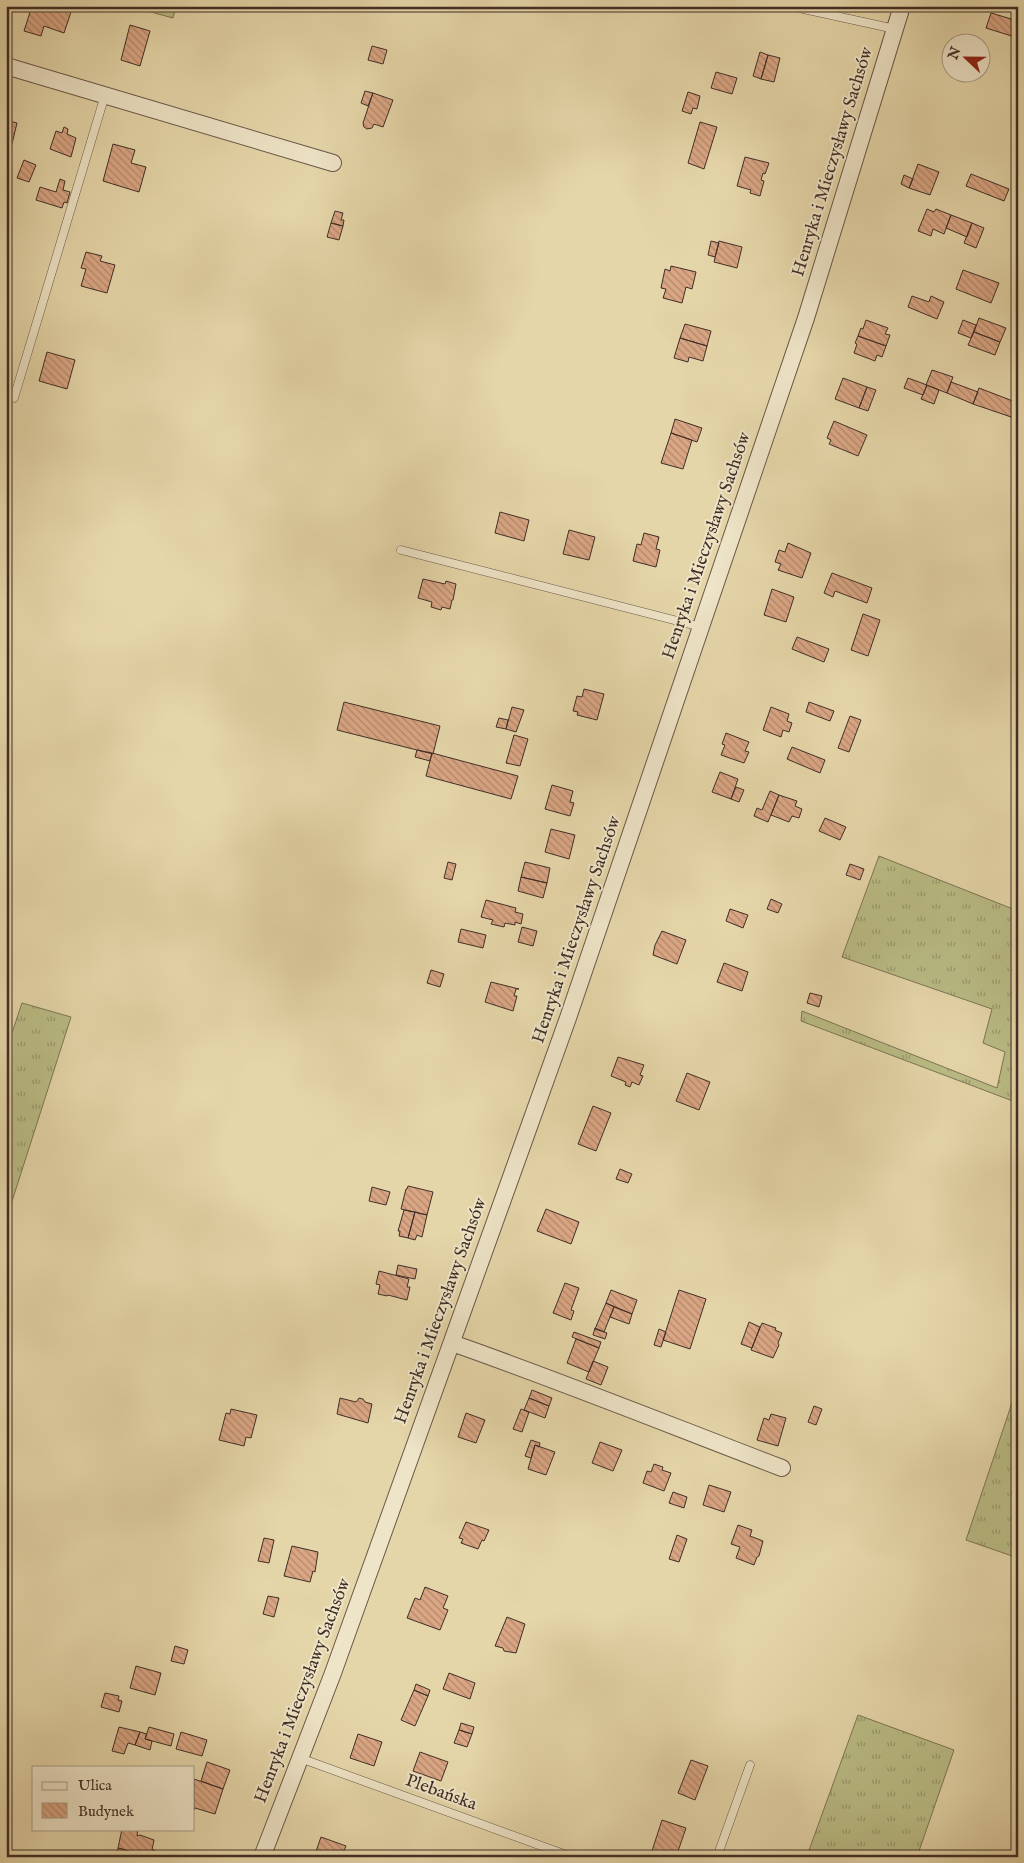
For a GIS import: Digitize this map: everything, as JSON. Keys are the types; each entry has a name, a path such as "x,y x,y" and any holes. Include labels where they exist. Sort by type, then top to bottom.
{"street":[{"name":"Henryka i Mieczysławy Sachsów","path":"262,1857 336,1663 568,1018 812,300 902,6"},
{"path":"6,66 333,164"},
{"path":"452,1343 526,1369 567,1387 782,1468"}],"lane":[{"path":"790,6 895,30"},
{"path":"14,398 105,95"},
{"path":"401,550 701,627"},
{"name":"Plebańska","path":"300,1758 572,1857"},
{"path":"717,1857 750,1765"}],"green space":[{"path":"129,6 176,6 173,18"},
{"path":"879,856 1018,911 1018,1103 801,1021 802,1011 997,1088 1005,1052 983,1043 992,1009 842,957"},
{"path":"22,1003 71,1017 6,1220 6,1051"},
{"path":"1018,1385 1018,1558 966,1540"},
{"path":"858,1715 954,1750 917,1857 817,1857 808,1853"}],"building":[{"path":"32,6 73,6 64,33 44,26 41,36 24,31"},
{"path":"991,13 1018,21 1018,38 986,28"},
{"path":"130,25 150,31 140,66 121,60"},
{"path":"372,46 387,50 383,64 368,60"},
{"path":"760,52 768,55 761,79 753,76"},
{"path":"768,55 780,58 774,82 761,79"},
{"path":"716,72 737,78 732,94 711,88"},
{"path":"365,91 373,93 368,106 361,103"},
{"path":"688,92 700,96 697,109 693,108 691,114 682,111"},
{"path":"373,93 393,100 383,127 374,124 372,128 367,129 363,123"},
{"path":"6,120 17,123 11,148 6,147"},
{"path":"700,122 717,127 704,169 688,163"},
{"path":"64,127 68,129 67,134 76,138 71,157 50,149 56,131 62,133"},
{"path":"113,144 135,150 131,163 146,167 139,192 103,181"},
{"path":"745,157 769,163 761,180 764,181 760,196 750,193 751,190 737,186"},
{"path":"24,160 36,165 29,182 17,178"},
{"path":"918,164 939,172 930,195 909,188"},
{"path":"971,174 1009,189 1004,201 966,186"},
{"path":"904,175 913,179 909,188 901,184"},
{"path":"60,179 65,181 63,190 70,192 67,203 64,202 62,208 36,200 40,187 56,192"},
{"path":"927,209 934,212 936,209 951,215 944,234 933,229 931,236 918,231"},
{"path":"335,211 343,213 341,220 344,220 343,226 331,223"},
{"path":"951,215 972,223 967,237 946,228"},
{"path":"331,223 343,226 339,240 327,237"},
{"path":"972,223 984,228 976,248 964,243"},
{"path":"711,241 719,243 715,257 708,255"},
{"path":"719,241 742,247 737,268 714,262"},
{"path":"86,252 102,256 100,261 115,265 107,293 81,286 86,269 81,268"},
{"path":"671,266 696,272 692,289 686,287 682,303 663,298 666,289 661,288 665,269 670,271"},
{"path":"963,270 999,283 991,303 956,289"},
{"path":"912,296 929,302 931,296 944,302 937,319 908,307"},
{"path":"979,318 1006,328 1000,342 974,332"},
{"path":"866,320 888,328 885,334 890,335 886,346 858,336"},
{"path":"963,320 976,325 971,338 958,333"},
{"path":"685,324 711,331 707,346 680,338"},
{"path":"974,332 1000,342 995,355 968,345"},
{"path":"858,336 886,346 882,357 877,355 875,361 854,353"},
{"path":"680,338 707,346 703,361 689,357 688,362 674,358"},
{"path":"47,352 75,360 67,389 39,381"},
{"path":"932,370 953,377 947,393 926,385"},
{"path":"843,378 867,387 859,408 835,399"},
{"path":"908,378 927,385 923,395 904,388"},
{"path":"951,382 978,392 973,404 947,393"},
{"path":"927,385 939,390 934,404 921,399"},
{"path":"867,387 876,390 868,411 859,408"},
{"path":"979,388 1018,403 1017,419 973,404"},
{"path":"675,419 702,428 697,442 671,433"},
{"path":"834,421 867,435 858,456 829,444 831,440 827,438"},
{"path":"671,433 692,440 683,469 661,463"},
{"path":"500,512 529,520 524,541 495,533"},
{"path":"569,530 595,537 589,560 563,554"},
{"path":"644,533 659,537 656,549 660,550 656,567 633,561 637,544 641,545"},
{"path":"788,543 811,553 802,578 778,570 781,564 775,562 779,550 785,552"},
{"path":"832,573 872,588 867,603 835,591 833,597 824,593"},
{"path":"423,579 445,584 446,581 456,584 450,609 442,607 441,610 431,607 432,602 418,598"},
{"path":"772,589 794,597 786,622 764,615"},
{"path":"863,614 880,620 868,656 851,650"},
{"path":"797,637 829,649 824,662 792,649"},
{"path":"584,689 604,694 597,720 577,715 578,712 573,711 577,696 582,697"},
{"path":"344,702 440,726 433,754 337,730"},
{"path":"809,702 834,711 830,721 806,712"},
{"path":"512,707 524,710 516,732 506,729"},
{"path":"771,707 789,714 787,721 792,723 789,732 783,730 781,737 763,730"},
{"path":"850,716 861,720 849,752 838,748"},
{"path":"499,718 508,720 506,729 496,727"},
{"path":"726,733 749,742 745,751 749,752 744,763 721,755 725,745 722,744"},
{"path":"514,735 528,739 520,766 506,763"},
{"path":"792,747 825,760 820,773 787,759"},
{"path":"417,750 432,753 430,761 415,757"},
{"path":"432,753 518,776 511,799 426,776"},
{"path":"720,772 738,779 731,799 712,792"},
{"path":"552,785 573,791 570,802 574,803 570,816 545,809"},
{"path":"736,787 744,790 739,802 731,799"},
{"path":"770,791 779,795 768,822 754,816 757,808 762,810"},
{"path":"779,795 797,801 795,806 802,809 799,818 792,816 789,822 771,815"},
{"path":"825,818 846,827 840,840 819,831"},
{"path":"551,829 575,835 569,859 545,852"},
{"path":"448,862 456,864 452,880 444,878"},
{"path":"525,862 550,868 547,883 521,877"},
{"path":"850,864 864,869 860,880 846,875"},
{"path":"521,877 547,883 543,898 518,891"},
{"path":"771,899 782,904 778,913 767,909"},
{"path":"486,900 516,908 515,912 523,914 521,924 515,922 515,925 505,923 504,927 491,924 493,920 481,917"},
{"path":"730,909 748,915 743,928 726,921"},
{"path":"522,927 537,931 533,946 518,942"},
{"path":"461,929 486,935 483,948 458,942"},
{"path":"662,931 686,940 677,964 653,955 655,945"},
{"path":"724,963 748,972 742,991 717,982"},
{"path":"431,970 444,974 440,987 427,983"},
{"path":"491,982 519,989 516,989 514,996 517,996 513,1011 485,1002"},
{"path":"810,993 822,996 819,1007 807,1003"},
{"path":"618,1057 644,1065 640,1075 643,1076 639,1085 632,1082 630,1087 625,1085 626,1082 611,1076"},
{"path":"687,1073 710,1082 699,1110 676,1101"},
{"path":"593,1106 611,1113 596,1151 578,1144"},
{"path":"620,1169 632,1174 628,1183 616,1179"},
{"path":"408,1186 433,1192 427,1215 401,1209"},
{"path":"372,1187 390,1192 386,1205 369,1201"},
{"path":"546,1209 579,1222 571,1244 537,1231"},
{"path":"404,1210 415,1212 408,1238 399,1236 400,1231 398,1231"},
{"path":"415,1212 427,1215 422,1237 417,1235 415,1240 408,1238"},
{"path":"398,1265 417,1269 415,1279 396,1275"},
{"path":"379,1271 409,1279 407,1287 410,1287 407,1300 378,1294 380,1285 376,1284"},
{"path":"565,1283 579,1288 571,1310 574,1311 571,1320 553,1313"},
{"path":"611,1290 637,1300 632,1314 606,1303"},
{"path":"679,1290 706,1299 690,1349 663,1340"},
{"path":"606,1303 614,1307 604,1332 595,1329"},
{"path":"614,1307 632,1314 629,1324 610,1317"},
{"path":"749,1322 760,1327 752,1348 741,1344"},
{"path":"762,1323 776,1328 775,1330 782,1333 773,1358 751,1350"},
{"path":"595,1328 607,1333 605,1339 593,1335"},
{"path":"659,1329 666,1332 661,1347 654,1345"},
{"path":"574,1332 601,1342 599,1348 572,1337"},
{"path":"576,1339 599,1348 589,1372 567,1363"},
{"path":"593,1361 608,1367 601,1385 586,1379"},
{"path":"532,1390 552,1398 549,1406 529,1398"},
{"path":"340,1398 356,1402 359,1398 372,1404 368,1423 337,1414"},
{"path":"529,1398 549,1406 545,1418 524,1410"},
{"path":"814,1406 822,1409 816,1425 808,1422"},
{"path":"231,1409 257,1415 251,1438 246,1437 244,1446 219,1440 226,1413 230,1414"},
{"path":"521,1409 529,1412 522,1432 513,1429"},
{"path":"466,1413 485,1420 476,1443 458,1437"},
{"path":"771,1414 786,1418 778,1446 757,1440 764,1418 769,1420"},
{"path":"531,1440 540,1443 539,1447 535,1445 531,1458 525,1456"},
{"path":"600,1442 622,1450 613,1471 592,1463"},
{"path":"535,1445 555,1452 546,1475 528,1469"},
{"path":"654,1464 663,1467 662,1470 671,1473 664,1491 643,1483 647,1471 651,1472"},
{"path":"709,1485 731,1492 724,1512 703,1505"},
{"path":"673,1492 687,1497 684,1508 669,1503"},
{"path":"466,1522 489,1530 478,1549 461,1543 463,1539 459,1538"},
{"path":"738,1525 752,1530 750,1536 763,1541 759,1556 754,1565 736,1558 740,1547 731,1544"},
{"path":"677,1535 687,1539 679,1562 669,1559"},
{"path":"264,1538 274,1540 269,1563 258,1561"},
{"path":"292,1546 318,1552 315,1572 313,1571 310,1582 284,1576"},
{"path":"425,1587 448,1596 443,1608 448,1610 440,1630 407,1618 415,1598 420,1600"},
{"path":"268,1596 279,1598 274,1617 263,1614"},
{"path":"507,1617 525,1624 516,1653 504,1651 503,1648 495,1646"},
{"path":"175,1646 188,1650 184,1664 171,1661"},
{"path":"136,1666 161,1673 155,1695 130,1688"},
{"path":"449,1673 475,1683 470,1699 443,1689"},
{"path":"416,1684 430,1690 428,1696 414,1690"},
{"path":"414,1690 428,1696 415,1726 401,1720"},
{"path":"105,1693 119,1696 118,1700 122,1701 119,1712 101,1707"},
{"path":"461,1723 474,1727 472,1734 459,1730"},
{"path":"119,1727 140,1732 135,1745 128,1743 124,1754 112,1751"},
{"path":"149,1727 174,1734 171,1746 145,1739"},
{"path":"459,1730 472,1734 467,1747 454,1743"},
{"path":"140,1732 147,1734 145,1739 152,1741 150,1750 135,1745"},
{"path":"181,1732 207,1740 202,1756 176,1749"},
{"path":"358,1734 382,1742 374,1766 350,1758"},
{"path":"420,1752 448,1762 441,1781 413,1771"},
{"path":"691,1760 708,1766 695,1800 678,1793"},
{"path":"207,1762 230,1770 223,1789 201,1781"},
{"path":"195,1779 223,1789 215,1814 195,1808"},
{"path":"662,1820 686,1828 676,1857 650,1857"},
{"path":"122,1830 138,1830 137,1836 140,1835 154,1840 152,1850 155,1850 153,1857 131,1857 132,1852 118,1848"},
{"path":"321,1837 346,1846 341,1857 314,1857"},
{"path":"118,1848 126,1850 124,1857 116,1857"}]}
